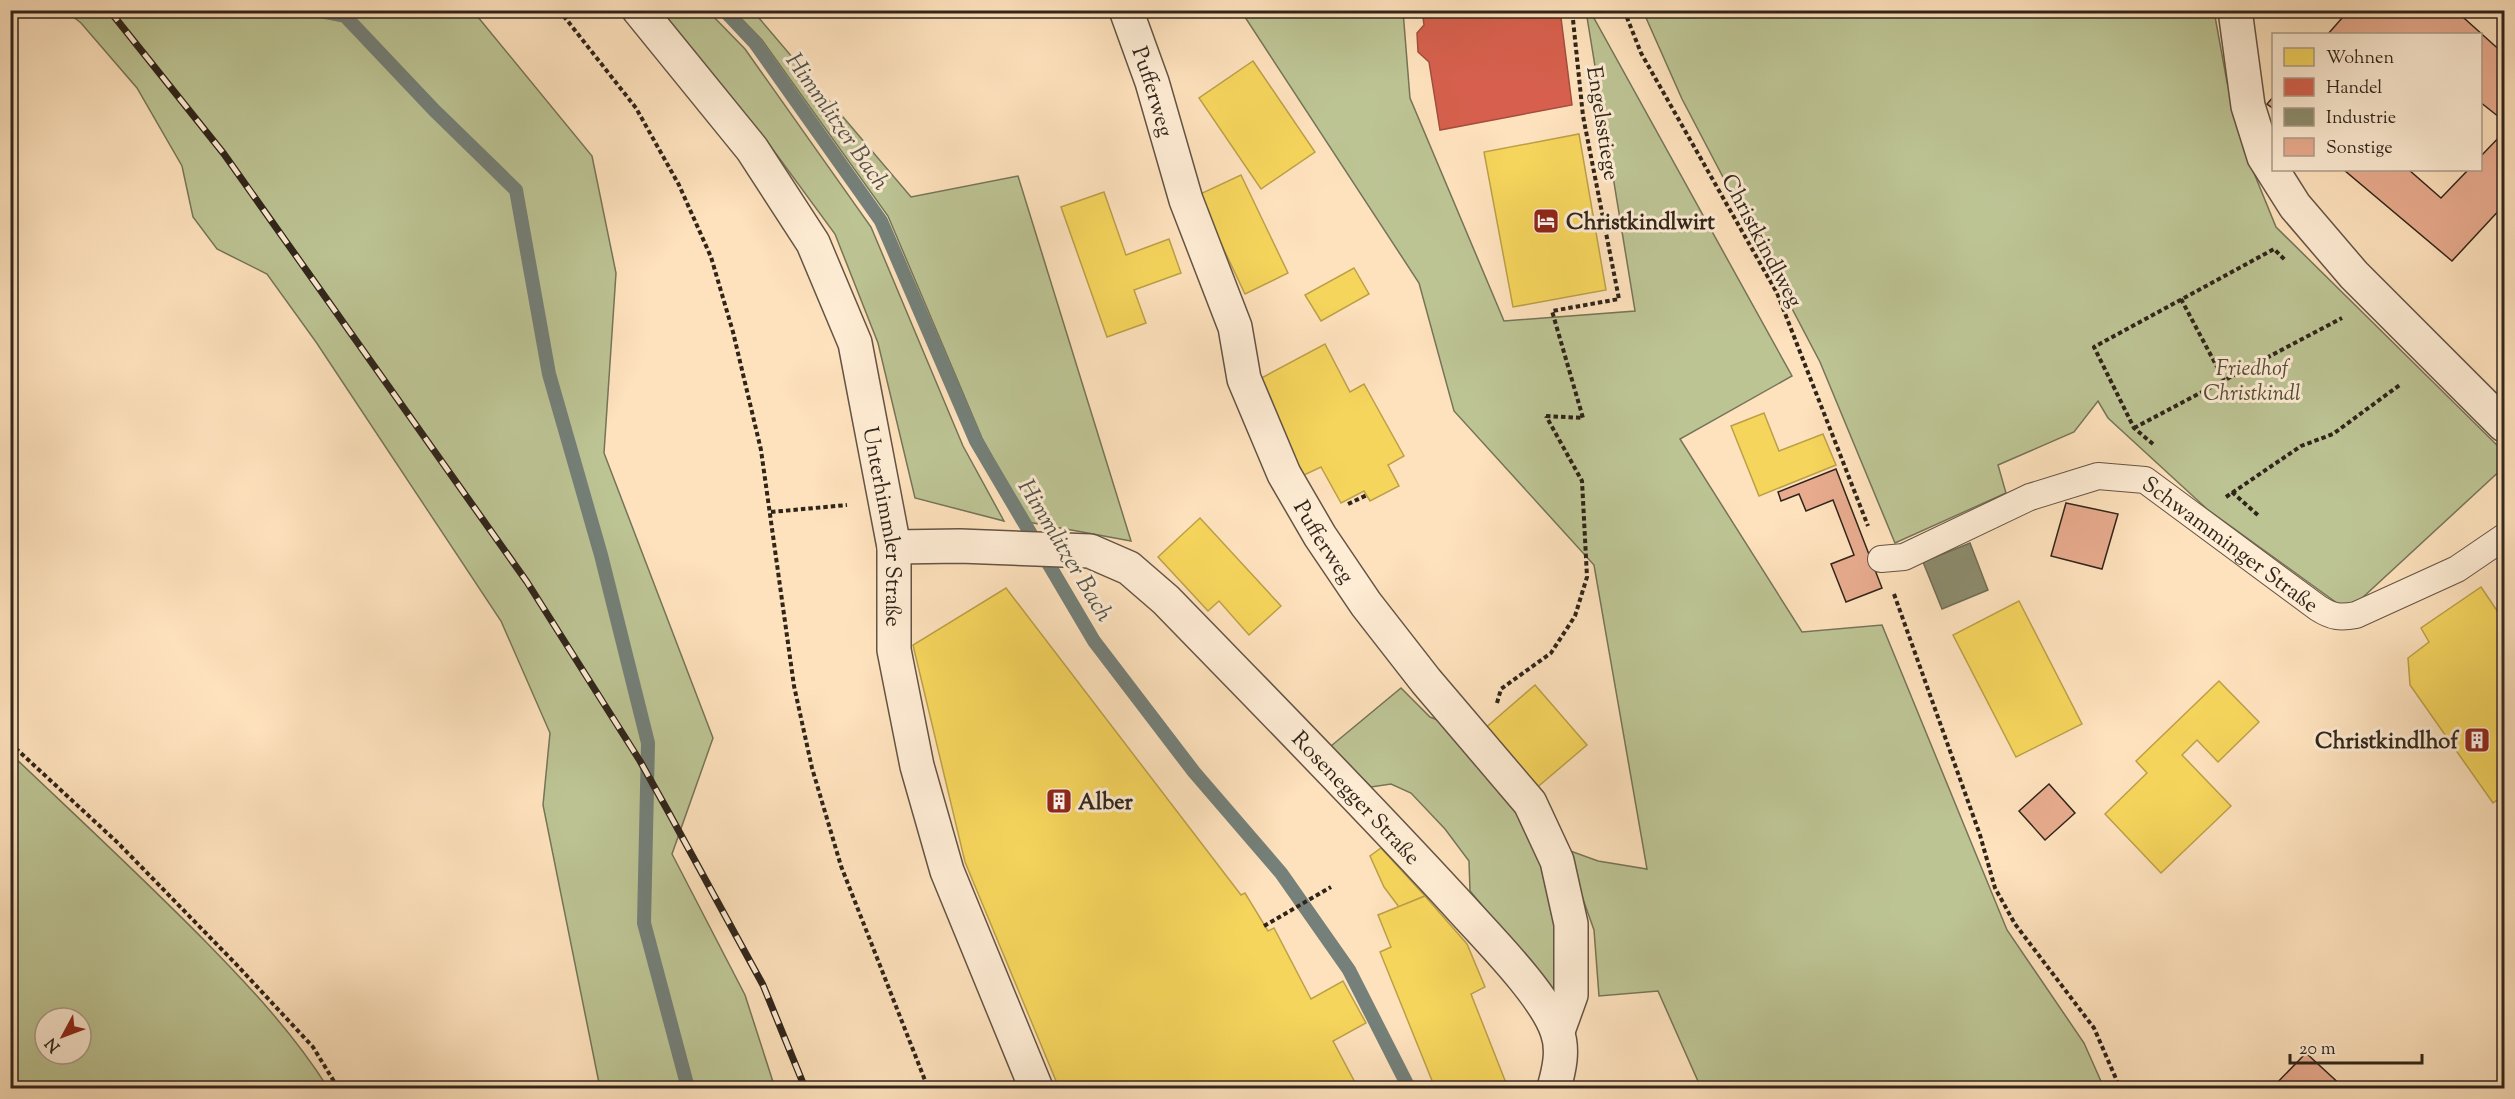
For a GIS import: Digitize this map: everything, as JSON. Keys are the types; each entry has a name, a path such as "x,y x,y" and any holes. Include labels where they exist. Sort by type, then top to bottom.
{"street":[{"name":"Unterhimmler Straße","path":"639,10 752,149 813,243 855,343 894,547 894,650 917,766 947,871 1036,1089"},
{"name":"Pufferweg","path":"1126,10 1152,82 1186,200 1235,327 1244,379 1284,474 1320,536 1366,604 1426,681 1469,728 1530,804 1557,861 1571,924 1571,995 1558,1031"},
{"path":"2235,10 2248,106 2264,157 2272,170"},
{"path":"2273,171 2295,206 2354,275 2505,425"},
{"name":"Rosenegger Straße","path":"894,547 960,546 1090,551 1129,568 1180,615 1405,846 1486,936 1542,1003 1558,1031 1561,1063 1554,1089"}],"lane":[{"name":"Schwamminger Straße","path":"1881,560 1904,557 2030,497 2098,476 2145,480 2318,609 2341,618 2355,615 2457,568 2505,537"}],"path":[{"path":"559,10 636,108 679,185 711,257 736,342 761,450 794,686 812,768 841,866 928,1089"},
{"name":"Engelsstiege","path":"1469,728 1497,706 1501,689 1551,653 1575,615 1587,577 1582,481 1546,416 1583,418 1552,311 1619,299 1583,116 1572,10"},
{"name":"Christkindlweg","path":"1624,10 1641,53 1776,293 1881,560 1980,835 1995,888 2015,924 2094,1028 2120,1089"},
{"path":"2160,450 2134,428 2094,347 2274,249 2289,264"},
{"path":"2181,299 2224,380"},
{"path":"2134,428 2342,318 2334,310"},
{"path":"2219,501 2301,446 2333,434 2402,384"},
{"path":"771,512 822,506 886,507"},
{"path":"10,742 118,843 234,962 313,1047 338,1089"},
{"path":"1264,926 1331,887"}],"green space":[{"path":"66,11 473,11 592,156 616,273 604,453 713,738 672,854 745,995 775,1088 600,1088 543,805 550,733 501,621 316,342 267,274 217,249 193,217 182,166 137,88 81,23"},
{"path":"660,11 708,11 745,49 871,227 963,446 1004,521 915,498 878,343 835,234 763,136"},
{"path":"734,11 753,11 911,197 1018,176 1131,541 1028,522 982,438 888,216 762,40"},
{"path":"1241,11 1403,11 1410,98 1504,321 1635,311 1586,11 1590,11 1792,376 1680,439 1802,632 1882,625 2007,930 2084,1043 2104,1088 1701,1088 1658,991 1599,996 1594,930 1565,849 1598,861 1647,869 1594,565 1454,411 1419,283"},
{"name":"Friedhof Christkindl","path":"1643,11 2214,11 2227,82 2245,151 2276,227 2504,452 2504,467 2348,611 2207,509 2108,418 2098,401 2074,432 1998,465 2006,493 1895,543 1820,362 1682,99"},
{"path":"1401,688 1430,717 1448,724 1529,828 1552,896 1559,968 1555,993 1470,891 1469,861 1445,829 1411,793 1391,784 1371,787 1331,746"},
{"path":"11,754 205,941 271,1012 328,1088 11,1088"}],"building: Wohnen":[{"path":"1253,61 1315,152 1261,189 1199,98"},
{"name":"Christkindlwirt","path":"1579,134 1606,290 1513,307 1484,152"},
{"path":"1241,175 1288,273 1245,294 1198,195"},
{"path":"1104,192 1126,255 1169,239 1181,273 1134,290 1146,323 1107,337 1061,207"},
{"path":"1354,268 1369,294 1321,321 1305,295"},
{"path":"1325,344 1350,392 1364,384 1404,456 1388,465 1399,486 1370,501 1364,491 1341,503 1321,467 1304,475 1254,382"},
{"path":"1764,413 1779,451 1823,434 1836,465 1759,496 1731,426"},
{"path":"1200,518 1281,606 1249,635 1219,601 1208,611 1158,557"},
{"name":"Christkindlhof","path":"2481,587 2504,621 2504,795 2493,803 2410,685 2408,658 2429,642 2421,628"},
{"name":"Alber","path":"1006,588 1241,895 1245,893 1268,931 1274,928 1311,999 1343,981 1366,1023 1333,1041 1358,1088 1059,1088 965,862 913,645"},
{"path":"2019,601 2082,724 2016,757 1953,635"},
{"path":"2219,681 2259,722 2218,762 2197,740 2182,755 2231,806 2161,873 2105,814 2147,773 2136,761"},
{"path":"1535,685 1587,745 1534,790 1483,730"},
{"path":"1381,848 1425,896 1399,907 1384,887 1370,856"},
{"path":"1425,896 1467,944 1485,987 1471,994 1508,1088 1435,1088 1380,952 1391,947 1378,915"}],"building: Handel":[{"path":"1422,10 1560,10 1572,105 1440,130 1429,62 1418,52 1417,33 1424,25"}],"building: Industrie":[{"path":"1970,543 1988,590 1942,609 1923,562"}],"building: Sonstige":[{"path":"2349,10 2455,10 2481,33 2329,33"},
{"path":"2482,34 2504,54 2504,121 2482,104"},
{"path":"2272,98 2272,108 2267,104"},
{"path":"2504,132 2504,205 2452,261 2345,171 2410,171 2441,198 2467,171 2482,171 2482,155"},
{"path":"1836,469 1882,588 1846,602 1831,564 1854,555 1833,500 1806,511 1799,494 1781,501 1778,492"},
{"path":"2066,503 2118,514 2102,569 2051,556"},
{"path":"2049,784 2075,813 2045,840 2019,811"},
{"path":"2306,1053 2344,1088 2272,1088"}],"waterway":[{"path":"314,10 345,16 434,110 516,190 549,374 601,555 648,743 644,923 688,1088"},
{"name":"Himmlitzer Bach","path":"724,10 755,43 881,221 976,441 1094,641 1194,772 1281,873 1349,970 1409,1088"}],"railway":[{"path":"109,10 224,154 527,582 640,761 669,813 763,985 805,1088"}],"place":[{"name":"Christkindlwirt","path":"1546,221"},
{"name":"Christkindlhof","path":"2477,740"},
{"name":"Alber","path":"1059,801"}]}
